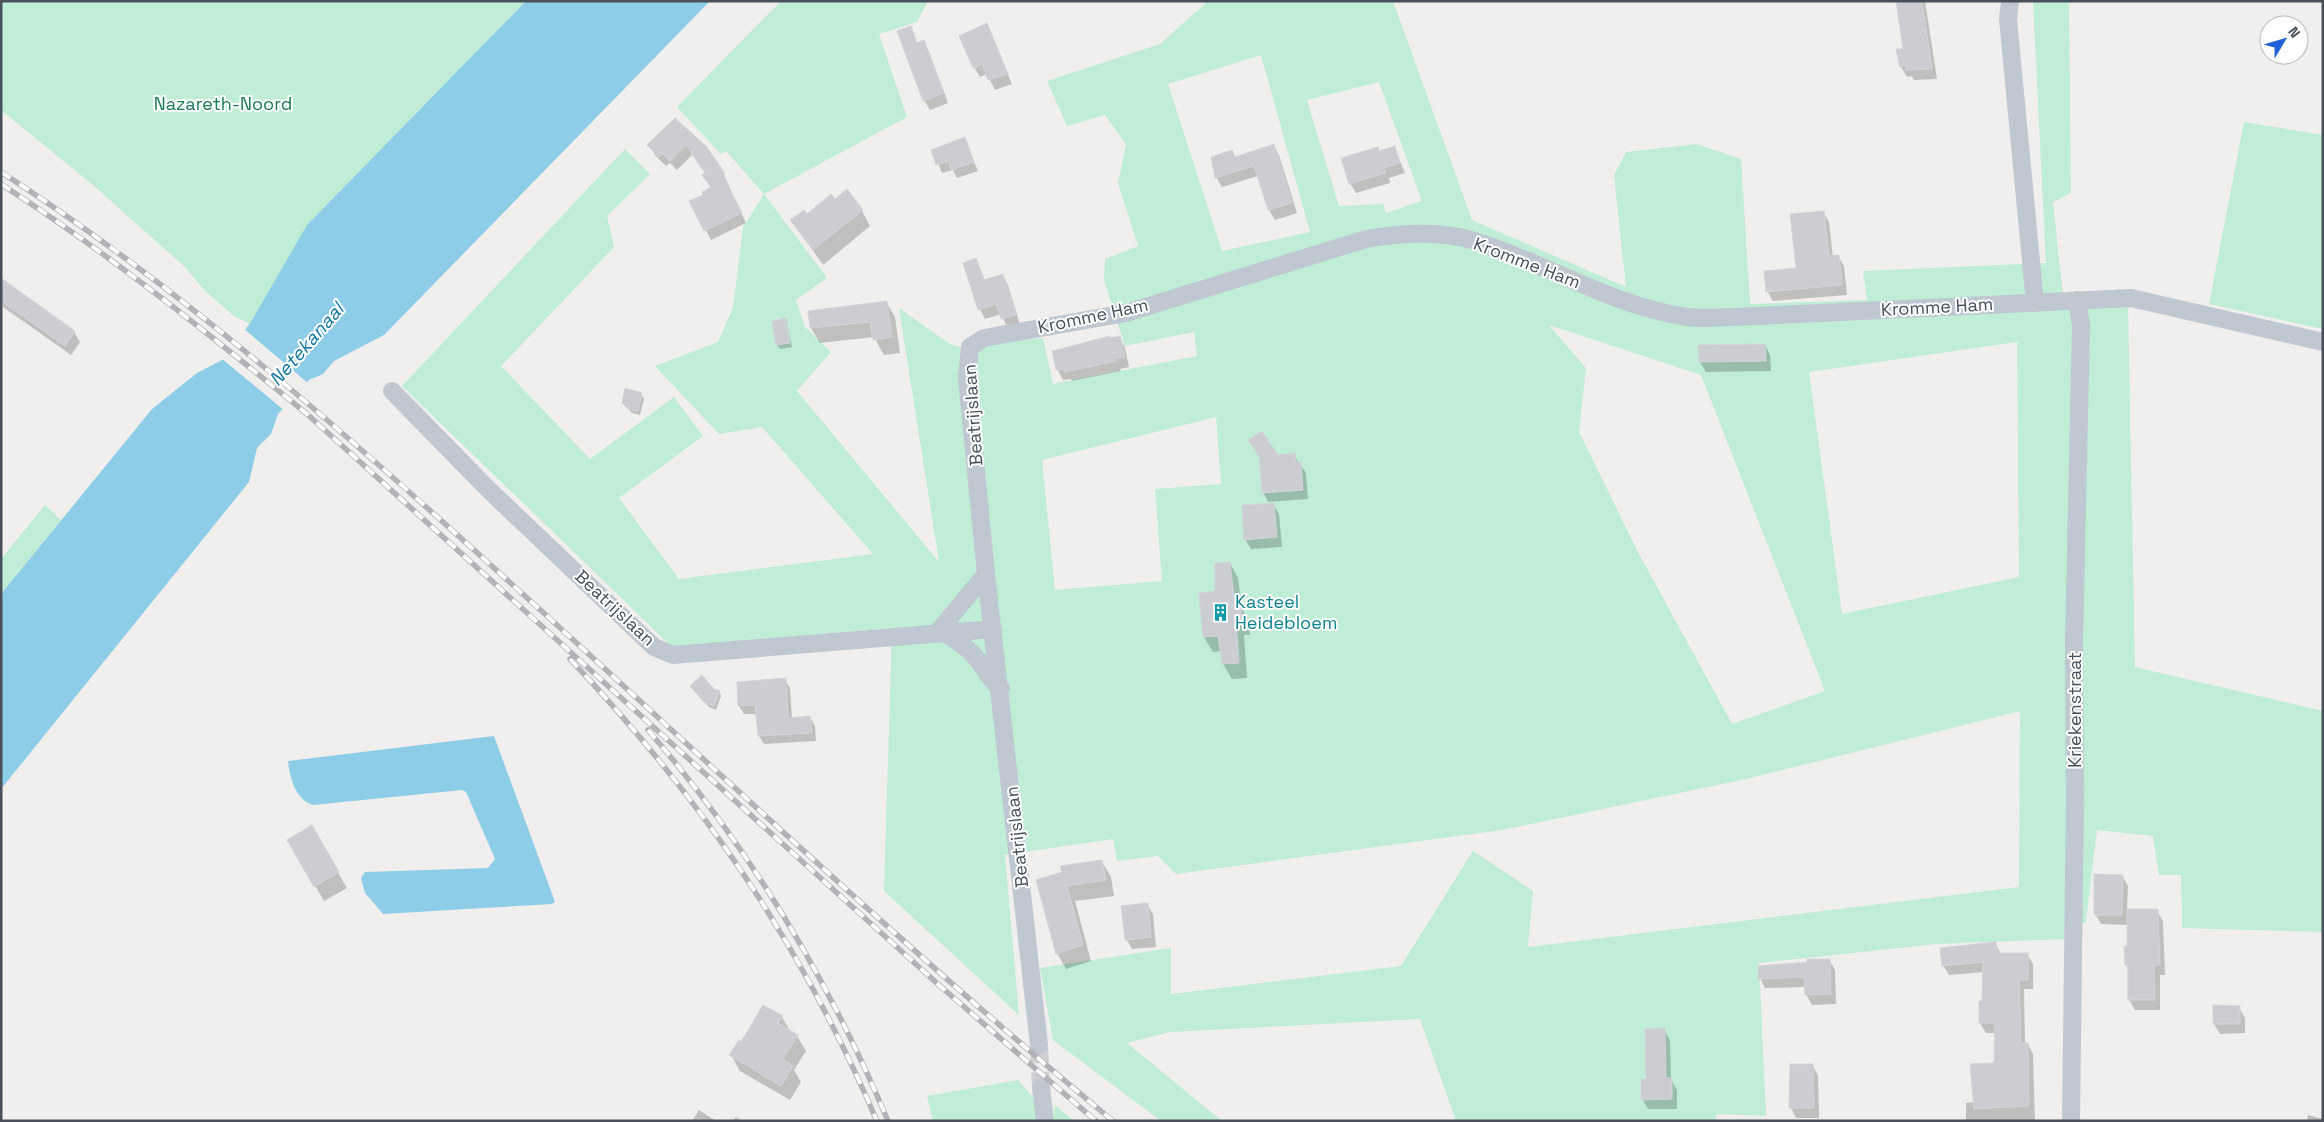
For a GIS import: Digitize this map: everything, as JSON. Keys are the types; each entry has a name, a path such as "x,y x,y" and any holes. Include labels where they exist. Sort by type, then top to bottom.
{"street":[{"path":"2010,1 2008,18 2035,302"},
{"name":"Kromme Ham","path":"970,347 984,338 1126,313 1366,239 1398,234 1439,235 1474,241 1602,293 1687,317 1736,317 2131,298 2323,342"},
{"name":"Kriekenstraat","path":"2071,1121 2075,798 2074,641 2081,325 2077,300"},
{"name":"Beatrijslaan","path":"970,347 967,379 986,574 1039,1044"},
{"name":"Beatrijslaan","path":"392,391 490,491 654,646 663,652 673,655 993,629"},
{"path":"986,574 941,633 961,643 972,653 994,683 1000,688"},
{"path":"1041,1087 1045,1121"}],"green space":[{"name":"Nazareth-Noord","path":"1,1 526,1 307,225 254,326 234,316 205,291 185,267 93,185 1,110"},
{"path":"781,1 928,1 917,22 879,34 907,117 764,194 726,151 721,154 677,107"},
{"path":"1208,1 1393,1 1472,220 1626,287 1614,175 1626,152 1697,144 1741,159 1750,304 1867,300 1863,271 2046,263 2033,1 2069,1 2071,193 2053,202 2064,306 2128,306 2135,667 2323,711 2323,932 2182,928 2181,875 2159,875 2153,836 2097,830 2086,921 2068,939 1936,944 1759,963 1766,1116 1717,1114 1715,1121 1456,1121 1420,1019 1170,1032 1127,1043 1222,1121 1161,1121 1053,1040 1040,968 1171,948 1171,994 1401,966 1473,851 1533,891 1528,947 2019,887 2020,711 1751,778 1502,830 1176,874 1158,856 1117,861 1113,839 1005,855 1019,1015 884,891 892,628 672,647 402,386 625,149 650,174 607,216 614,247 501,366 590,459 674,397 703,436 619,498 679,579 873,554 762,427 719,434 655,366 718,342 733,308 743,227 764,194 827,278 796,300 805,327 831,352 797,391 939,562 899,308 950,344 960,347 1043,338 1053,384 1197,356 1194,332 1125,346 1104,280 1105,259 1138,246 1118,183 1126,144 1105,115 1067,126 1047,81 1160,44","holes":["1261,55 1310,232 1222,251 1168,84","1379,82 1422,201 1386,213 1383,204 1339,206 1307,100","1549,325 1701,375 1825,691 1732,724 1639,554 1579,432 1586,368","2017,342 2019,577 1842,614 1809,372","1216,417 1221,484 1155,489 1162,581 1055,590 1042,460"]},
{"path":"2244,122 2323,135 2323,329 2209,304"},
{"path":"45,505 61,520 1,594 1,559"},
{"path":"1018,1080 1053,1120 1055,1105 1074,1121 933,1121 927,1096"}],"water":[{"name":"Netekanaal","path":"526,1 710,1 384,335 334,361 323,374 309,380 278,414 271,434 257,448 249,482 1,789 1,594 152,409 197,373 224,359 251,322 307,225"},
{"path":"494,736 555,902 552,904 383,914 365,893 361,878 365,872 488,868 495,859 466,792 462,790 313,805 302,798 294,787 288,761"}],"pier":[{"path":"243,328 309,384 285,411 221,358"}],"building":[{"path":"1896,1 1922,1 1932,69 1906,70 1906,66 1900,67 1896,49 1903,49"},
{"path":"987,23 1008,74 988,80 982,64 973,68 959,36"},
{"path":"911,26 917,43 924,40 944,93 923,101 897,31"},
{"path":"675,118 706,146 724,172 725,180 742,213 704,231 689,201 703,195 702,192 711,187 702,175 705,173 686,145 670,161 663,154 659,157 647,145"},
{"path":"965,137 974,162 951,170 949,161 936,165 931,150"},
{"path":"1274,144 1292,203 1268,210 1254,166 1215,178 1211,157 1232,150 1235,157"},
{"path":"1395,146 1400,163 1384,168 1386,173 1349,184 1341,158 1378,147 1379,151"},
{"path":"847,189 863,210 813,250 790,220 804,210 807,214 831,194 835,199"},
{"path":"1824,211 1829,256 1839,255 1842,285 1766,292 1764,271 1796,268 1790,214"},
{"path":"976,258 984,280 1003,274 1016,315 1001,319 996,304 978,310 963,263"},
{"path":"1,278 75,331 65,346 1,301"},
{"path":"887,301 892,337 873,340 870,322 810,328 808,311"},
{"path":"786,318 790,343 776,345 772,321"},
{"path":"1110,336 1111,338 1120,336 1125,357 1115,359 1116,361 1065,372 1065,369 1056,370 1052,351"},
{"path":"1765,344 1766,361 1699,362 1698,345"},
{"path":"625,388 642,393 638,411 628,409 622,403"},
{"path":"1262,431 1278,455 1295,453 1296,462 1301,462 1303,490 1262,493 1259,456 1248,440"},
{"path":"1274,503 1277,537 1244,540 1242,505"},
{"name":"Kasteel Heidebloem","path":"1230,562 1235,605 1241,604 1242,620 1236,620 1239,663 1222,664 1218,636 1203,637 1199,593 1215,591 1215,563"},
{"path":"702,675 714,689 720,691 714,706 705,703 690,686"},
{"path":"786,678 788,718 810,716 812,733 758,736 755,705 738,706 737,682"},
{"path":"312,825 339,872 314,887 287,840"},
{"path":"1102,860 1106,880 1067,886 1083,945 1056,954 1036,880 1062,872 1060,866"},
{"path":"2094,874 2123,875 2122,915 2094,915"},
{"path":"1148,903 1151,937 1125,940 1121,906"},
{"path":"2127,909 2158,909 2160,965 2154,965 2155,1000 2128,1000 2128,965 2125,965 2124,946 2127,946"},
{"path":"1996,942 1997,953 2028,953 2028,980 2019,980 2021,1043 2028,1043 2029,1106 1974,1109 1970,1064 1994,1063 1995,1023 1979,1023 1979,1001 1982,1001 1983,962 1942,966 1940,948"},
{"path":"1807,959 1830,959 1831,994 1805,995 1804,977 1758,979 1758,966 1807,962"},
{"path":"763,1005 783,1016 778,1023 798,1035 783,1059 793,1066 781,1086 729,1055 739,1040 741,1042"},
{"path":"2213,1005 2240,1006 2240,1024 2213,1024"},
{"path":"1665,1028 1666,1078 1672,1078 1672,1099 1641,1100 1641,1079 1646,1079 1645,1029"},
{"path":"1790,1064 1813,1064 1814,1108 1789,1108"}],"tunnel":[{"path":"1039,1045 1041,1087"}],"railway":[{"path":"1,172 70,218 137,267 267,369 330,422 589,654 885,925 1036,1057 1113,1121"},
{"path":"1,184 119,266 307,414 940,986 1096,1121"},
{"path":"570,659 663,766 705,820 744,876 781,933 815,993 877,1121"},
{"path":"648,730 720,820 753,867 812,965 865,1068 888,1121"}],"place":[{"name":"Kasteel Heidebloem","path":"1221,612"}]}
